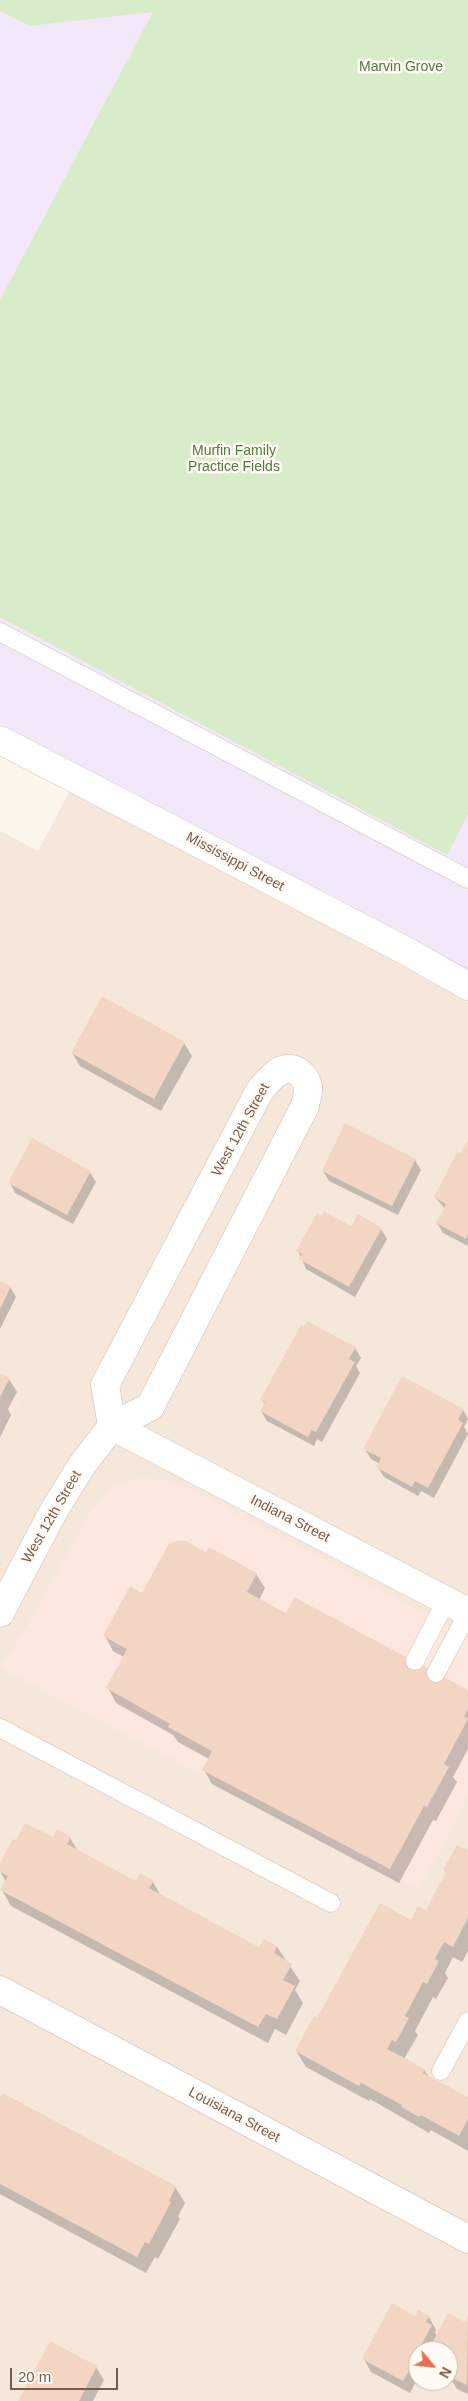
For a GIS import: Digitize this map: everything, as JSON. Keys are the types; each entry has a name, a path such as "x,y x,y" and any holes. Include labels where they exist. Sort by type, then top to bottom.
{"street":[{"name":"Mississippi Street","path":"0,740 408,952 468,986"},
{"name":"West 12th Street","path":"0,1613 6,1585 82,1465 112,1426 150,1407 306,1106 308,1086 303,1076 296,1070 285,1069 276,1072 259,1092 105,1384 112,1426"},
{"name":"Indiana Street","path":"112,1426 461,1609"},
{"name":"Louisiana Street","path":"0,1990 468,2240"}],"lane":[{"path":"0,632 468,879"},
{"path":"415,1661 461,1609"},
{"path":"436,1673 461,1609"},
{"path":"0,1728 331,1903"},
{"path":"441,2072 468,2021"}],"shaded area":[{"name":"Murfin Family Practice Fields","path":"0,0 468,0 468,970 0,724"},
{"path":"76,779 468,986 468,2401 0,2401 0,1613 13,1588 0,1581 0,831 38,851"},
{"path":"0,1394 19,1404 0,1439"},
{"path":"137,1479 158,1479 194,1491 468,1636 468,1797 419,1890 1,1668 30,1621 92,1510 113,1487"}],"green space":[{"name":"Murfin Family Practice Fields","path":"0,0 468,0 468,814 447,855 0,617 0,300 153,12 29,26 0,11"}],"building":[{"path":"102,996 185,1042 154,1099 71,1053"},
{"path":"345,1123 416,1159 392,1206 322,1171"},
{"path":"32,1138 91,1171 67,1215 8,1183"},
{"path":"468,1141 468,1234 466,1239 436,1223 446,1204 434,1197 457,1152 460,1153"},
{"path":"324,1211 351,1226 358,1214 382,1228 349,1287 299,1259 302,1254 296,1251 317,1213 322,1216"},
{"path":"0,1281 11,1286 0,1309"},
{"path":"307,1321 356,1347 349,1359 355,1362 316,1432 312,1430 308,1437 260,1411 265,1402 260,1400 301,1325 304,1326"},
{"path":"0,1373 10,1378 0,1397"},
{"path":"402,1376 464,1409 458,1420 463,1423 428,1488 415,1481 412,1487 376,1467 381,1458 363,1449"},
{"path":"186,1541 206,1552 209,1547 257,1573 247,1592 286,1613 294,1597 468,1690 468,1709 464,1716 468,1719 444,1764 449,1767 427,1807 424,1806 390,1869 202,1770 212,1751 168,1727 170,1724 106,1688 127,1649 103,1636 130,1586 142,1593 169,1543"},
{"path":"25,1823 53,1837 57,1829 71,1837 67,1844 136,1881 140,1873 154,1881 149,1888 259,1947 264,1939 277,1946 274,1953 292,1964 283,1980 295,1986 277,2019 266,2014 258,2027 0,1890 8,1876 0,1872 0,1863 13,1839 16,1840"},
{"path":"457,1845 468,1850 468,1918 453,1947 444,1942 435,1959 439,1961 427,1984 423,1982 405,2016 409,2018 396,2042 392,2040 387,2049 425,2069 423,2073 468,2097 468,2119 459,2136 421,2115 419,2117 401,2107 402,2105 361,2083 359,2086 295,2051 314,2016 317,2018 380,1903 411,1920 418,1906 426,1910 446,1872 443,1870"},
{"path":"3,2093 176,2186 169,2201 171,2202 149,2244 145,2242 137,2257 0,2184 0,2098"},
{"path":"392,2303 415,2316 418,2310 430,2316 426,2322 432,2325 423,2341 408,2341 408,2372 403,2381 362,2359"},
{"path":"448,2313 465,2322 468,2317 467,2385 458,2381 458,2341 433,2341"},
{"path":"50,2341 97,2366 79,2401 18,2401"}],"park label":[{"name":"Marvin Grove","path":"401,67"}]}
